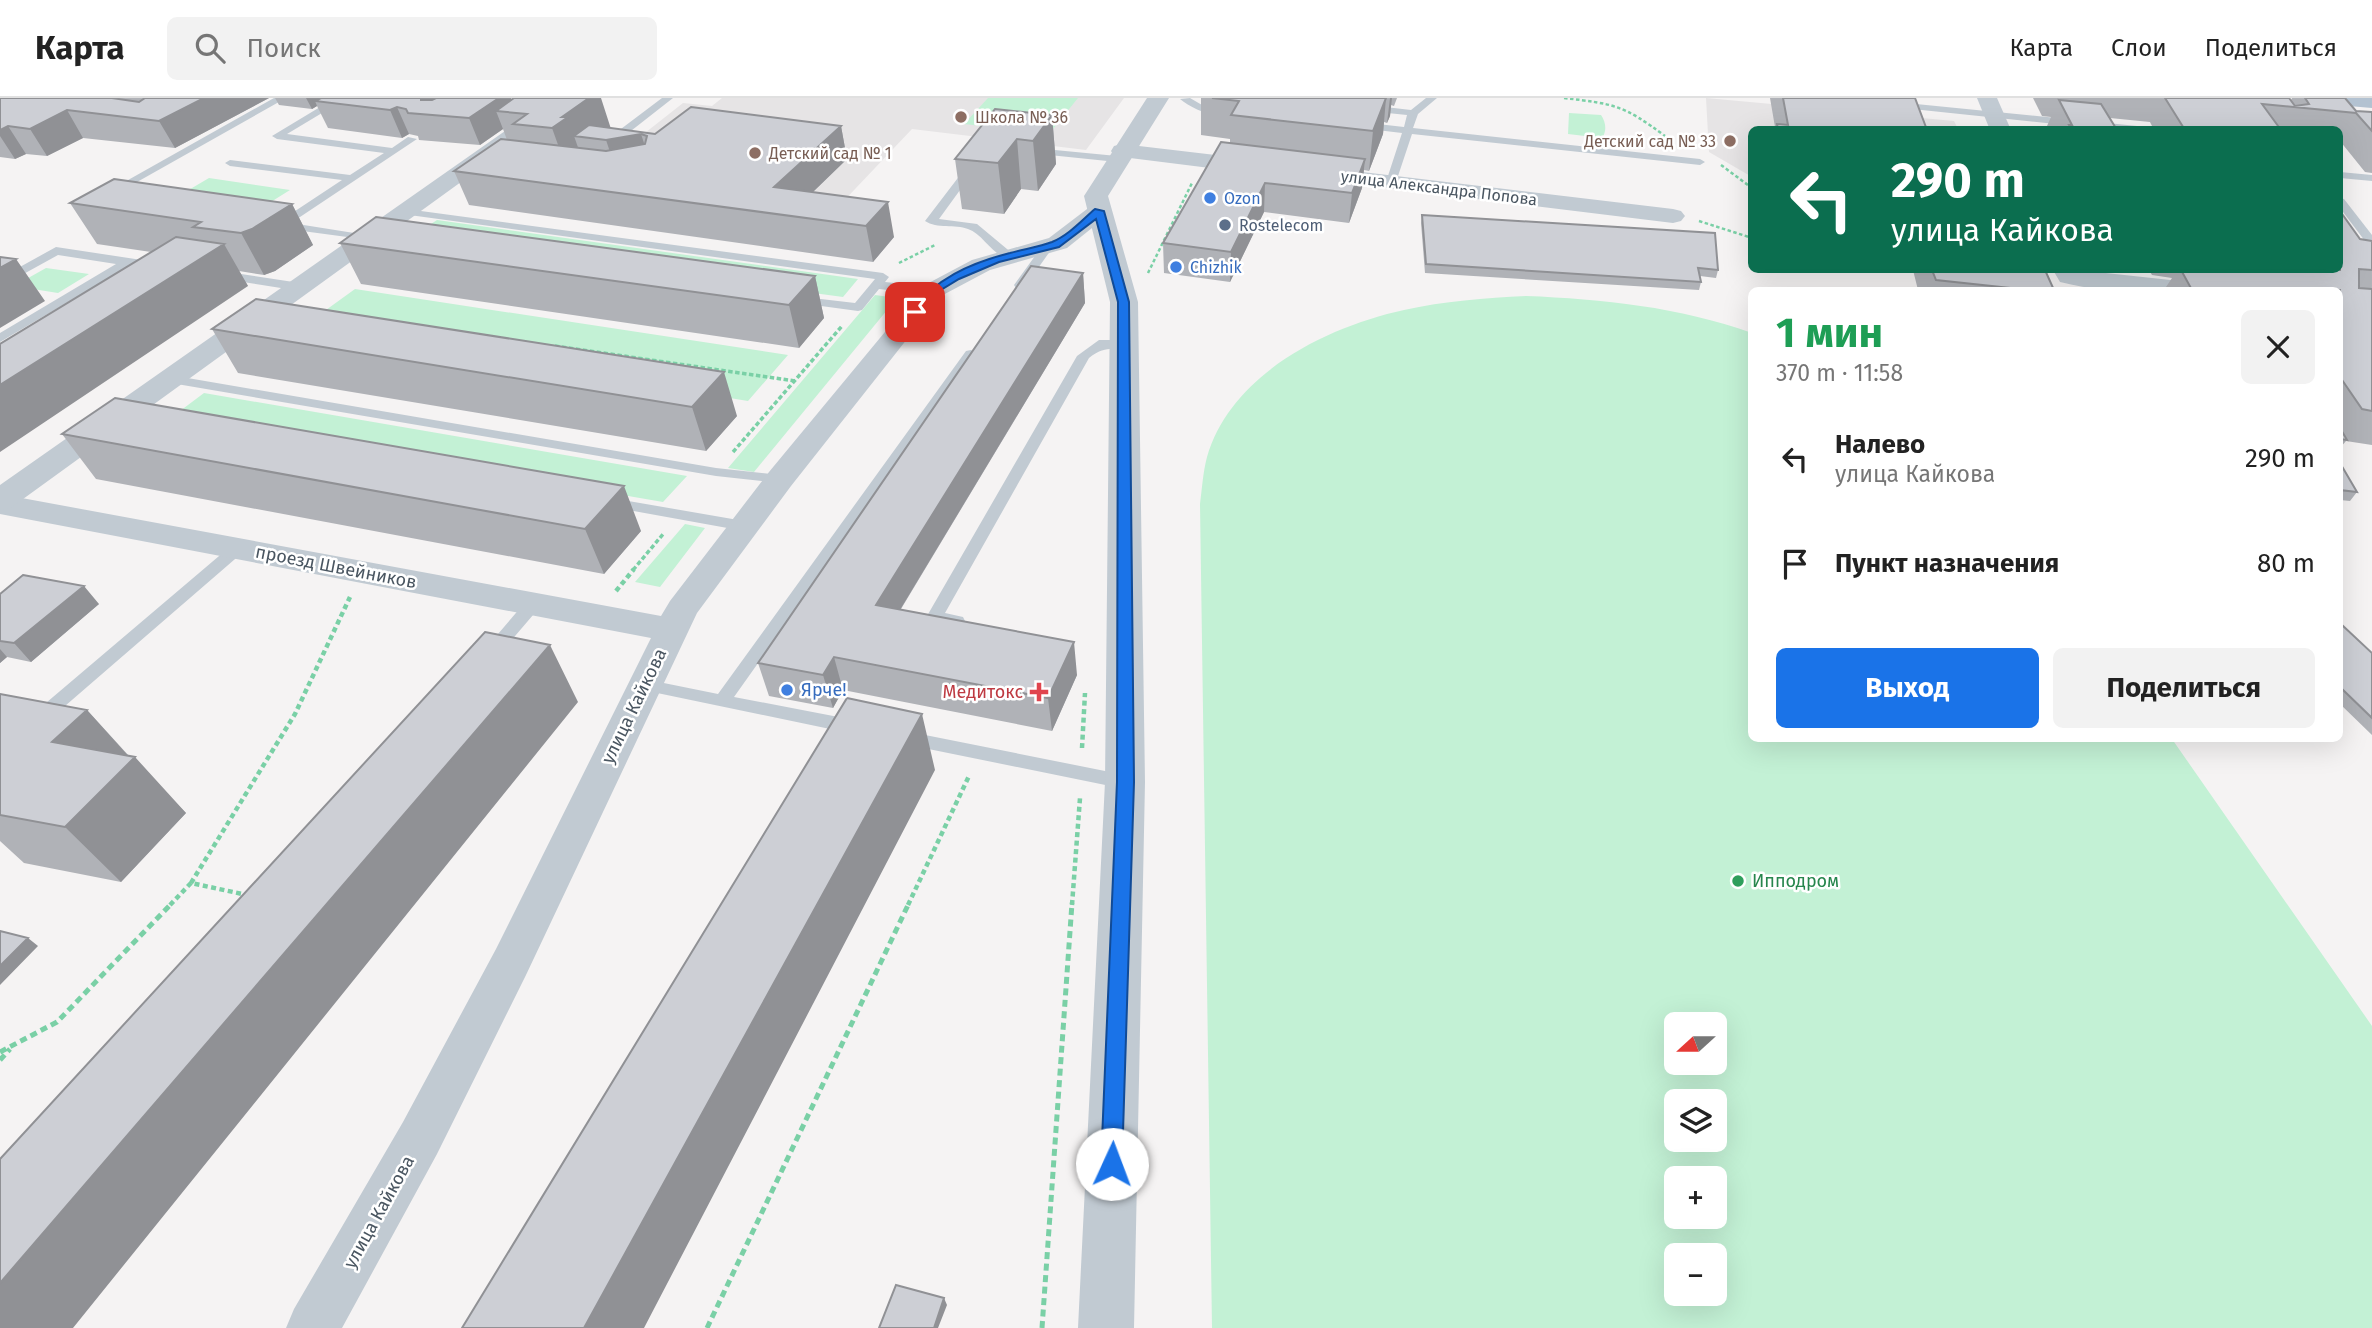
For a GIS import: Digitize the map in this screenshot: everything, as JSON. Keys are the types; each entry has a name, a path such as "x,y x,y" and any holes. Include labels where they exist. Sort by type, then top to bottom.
{"main road":[{"path":"2328,98 2372,102"},
{"path":"2303,107 2372,114"}],"street":[{"path":"1106,1328 1125,782 1124,302 1096,200 1097,190 1120,155 1177,98"},
{"path":"526,101 561,101"},
{"path":"0,502 128,418 170,379 300,286 378,239 406,212 484,164 561,101"},
{"name":"улица Александра Попова","path":"1120,155 1203,160 1673,215"},
{"name":"улица Кайкова","path":"313,1328 420,1138 510,962 682,609 780,479 932,291 968,271 1068,238 1099,211"},
{"path":"2067,273 2167,287"},
{"name":"проезд Швейников","path":"0,502 671,630"}],"lane":[{"path":"101,198 281,98"},
{"path":"342,98 277,136 394,150"},
{"path":"598,152 668,98"},
{"path":"1177,98 1199,108 1241,113"},
{"path":"1391,182 1413,113 1432,98"},
{"path":"1885,104 2109,126"},
{"path":"1361,107 1413,113"},
{"path":"1352,124 1700,162"},
{"path":"378,239 274,224 412,139"},
{"path":"1028,150 1120,155"},
{"path":"979,157 931,221 973,226 1009,256"},
{"path":"230,163 352,178"},
{"path":"2343,175 2372,178"},
{"path":"2343,205 2372,243"},
{"path":"406,212 883,277 858,307 789,297"},
{"path":"1015,292 1047,247"},
{"path":"0,283 56,251 165,267"},
{"path":"0,338 127,262"},
{"path":"203,273 300,286"},
{"path":"876,285 932,291"},
{"path":"722,701 982,338"},
{"path":"972,624 935,616 1084,356 1100,344 1124,344"},
{"path":"170,379 716,472 780,479"},
{"path":"598,500 744,526"},
{"path":"0,752 237,548"},
{"path":"475,670 533,604"},
{"path":"644,685 1125,782"},
{"path":"818,747 833,723"}],"path":[{"path":"1564,98 1609,103 1631,111 1700,162 1720,164 1748,185"},
{"path":"1142,268 1145,280 1203,160"},
{"path":"1673,215 1748,237"},
{"path":"716,472 858,307"},
{"path":"551,345 794,381"},
{"path":"613,594 680,515"},
{"path":"0,1052 57,1022 191,883 295,714 352,594"},
{"path":"708,1328 980,753"},
{"path":"191,883 259,897"},
{"path":"0,1060 10,1049"}],"shaded area":[{"name":"Детский сад № 1","path":"722,98 1124,98 1086,150 912,129 837,208 589,177 683,103 712,106"},
{"name":"Детский сад № 33","path":"1706,98 1954,121 1956,126 1748,126 1748,175 1709,152"}],"green space":[{"path":"988,98 1078,98 1049,134 964,124"},
{"path":"1569,113 1601,115 1605,126 1602,138 1568,134"},
{"path":"209,178 290,190 258,210 175,198"},
{"path":"437,220 858,279 843,297 410,238"},
{"path":"46,268 89,274 58,293 14,286"},
{"path":"355,289 788,355 748,401 301,328"},
{"path":"875,295 897,298 754,472 728,468"},
{"name":"Ипподром","path":"1526,296 1612,302 1697,317 1748,332 1748,742 2174,742 2372,1026 2372,1328 1212,1328 1200,504 1207,457 1219,428 1237,401 1259,378 1285,359 1344,328 1404,310 1449,302"},
{"path":"204,393 687,476 663,502 172,417"},
{"path":"685,524 705,528 660,587 635,582"}],"building":[{"path":"0,98 112,98 139,102 145,98 204,98 159,121 67,110 30,129 8,126 0,130"},
{"path":"321,98 499,98 469,118 408,113 406,109 397,107 390,110 315,101"},
{"path":"514,98 589,98 562,117 568,117 552,128 513,124 527,114 496,111"},
{"path":"1212,98 1386,98 1373,131 1231,115 1239,101"},
{"path":"1783,98 1915,98 1926,126 1777,126 1777,124 1788,125"},
{"path":"2165,98 2289,98 2295,106 2309,104 2305,98 2345,98 2356,111 2372,112 2372,131 2356,113 2262,104 2278,126 2182,126"},
{"path":"2059,100 2101,104 2115,126 2069,125 2072,125"},
{"path":"691,107 841,126 774,187 888,202 866,226 454,171 501,139 606,151 645,144 647,136 641,134 606,140 574,136 589,125 655,134"},
{"path":"995,109 1052,115 1033,141 1017,139 998,163 955,159"},
{"path":"1221,142 1365,159 1352,193 1265,183 1231,252 1163,243"},
{"path":"114,179 292,204 241,233 193,227 201,222 70,203"},
{"path":"1422,215 1715,233 1718,270 1698,268 1701,282 1426,264"},
{"path":"2343,215 2360,239 2372,241 2372,270 2359,269 2359,288 2372,289 2372,411 2362,409 2343,381 2343,287 2190,287 2183,273 2343,273"},
{"path":"376,217 815,276 789,305 340,243"},
{"path":"176,237 224,244 0,385 0,344"},
{"path":"0,257 16,259 0,268"},
{"path":"1031,266 1083,273 876,605 1074,642 1048,698 834,657 823,675 758,663"},
{"path":"1933,273 2046,273 2053,287 2001,287 1936,280"},
{"path":"256,299 724,372 692,407 212,329"},
{"path":"115,398 624,486 585,529 62,434"},
{"path":"2343,468 2357,492 2343,490"},
{"path":"23,575 84,586 14,643 0,641 0,594"},
{"path":"2343,626 2372,653 2372,718 2343,690"},
{"path":"485,632 550,645 0,1283 0,1159"},
{"path":"0,694 87,710 52,742 135,757 65,827 0,815"},
{"path":"847,698 922,714 584,1328 462,1328"},
{"path":"0,931 28,938 0,966"},
{"path":"896,1285 944,1298 934,1328 879,1328"}],"place":[{"name":"Школа № 36","path":"961,117"},
{"name":"Детский сад № 33","path":"1730,141"},
{"name":"Детский сад № 1","path":"755,153"},
{"name":"Ozon","path":"1210,198"},
{"name":"Rostelecom","path":"1225,225"},
{"name":"Chizhik","path":"1176,267"},
{"name":"Ярче!","path":"787,690"},
{"name":"Медитокс","path":"1039,692"},
{"name":"Ипподром","path":"1738,881"}],"route":[{"path":"915,312 932,291 955,277 995,260 1055,245 1068,238 1099,211 1124,302 1125,782 1112,1164"}]}
